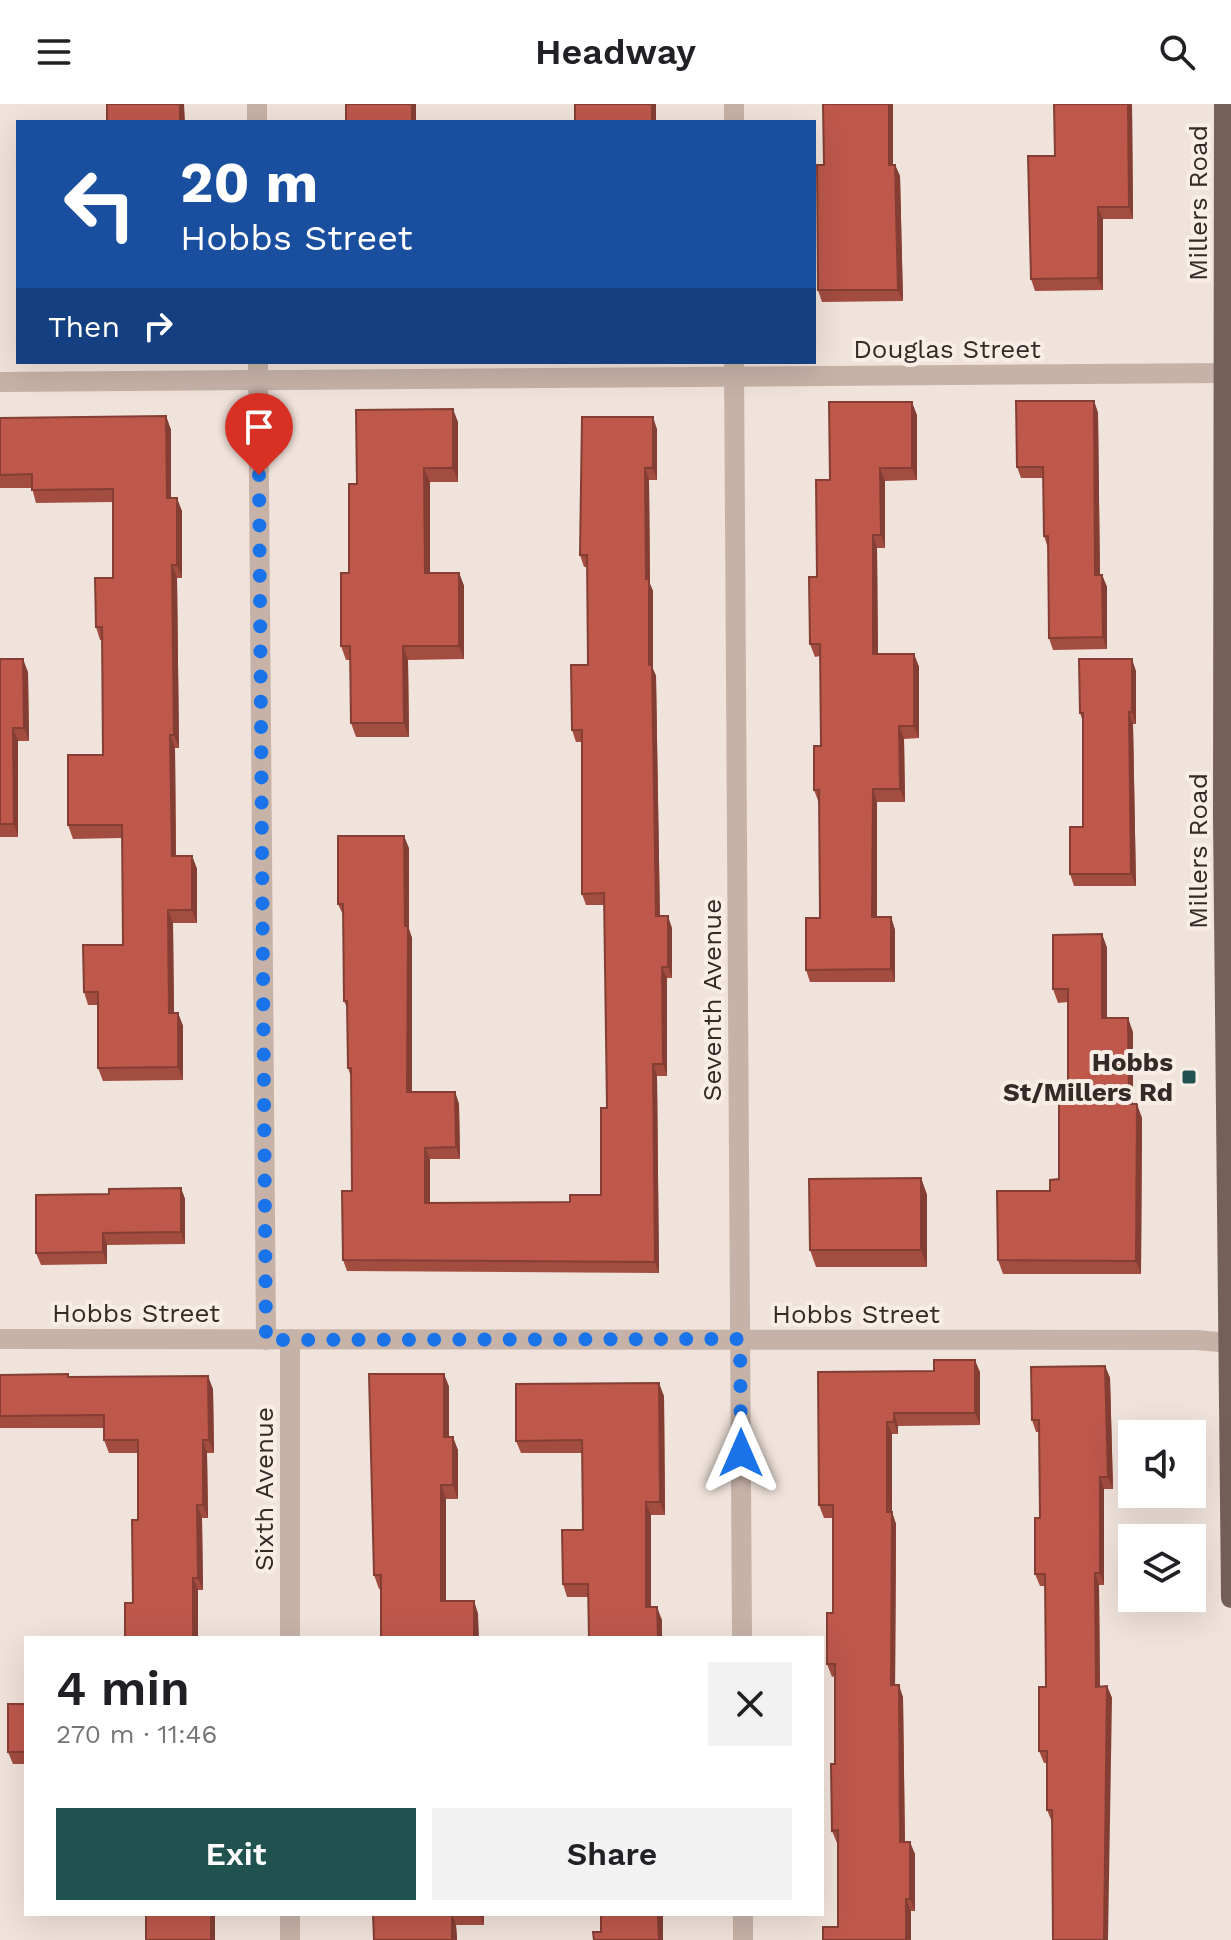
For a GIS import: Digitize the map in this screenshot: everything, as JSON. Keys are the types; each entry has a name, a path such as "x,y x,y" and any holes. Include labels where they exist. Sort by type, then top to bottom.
{"main road":[{"name":"Millers Road","path":"1224,104 1223,816 1231,1598"}],"street":[{"name":"Douglas Street","path":"0,382 258,371 734,369 1223,373"},
{"name":"Seventh Avenue","path":"734,369 742,1636"},
{"path":"258,371 266,1340"},
{"name":"Hobbs Street","path":"0,1339 740,1339 1230,1343"},
{"name":"Sixth Avenue","path":"290,1339 290,1636"},
{"path":"290,1916 290,1940"},
{"path":"743,1916 743,1940"}],"building":[{"path":"107,104 180,104 180,120 107,120"},
{"path":"346,104 412,104 412,120 346,120"},
{"path":"575,104 652,104 652,120 575,120"},
{"path":"823,104 889,104 889,165 895,165 898,290 818,290 817,165 824,165"},
{"path":"1054,104 1128,104 1129,207 1098,207 1098,278 1031,279 1028,156 1055,156"},
{"path":"1016,401 1094,401 1095,575 1102,575 1103,637 1049,638 1048,536 1044,536 1043,467 1017,467"},
{"path":"829,402 912,402 912,468 880,468 881,535 873,535 873,654 914,654 914,726 899,726 900,789 873,789 872,917 891,917 891,969 806,970 806,918 820,918 819,790 814,790 814,746 821,746 820,644 810,644 809,577 817,577 816,480 830,480"},
{"path":"453,409 453,468 424,468 425,573 459,573 459,646 403,646 404,723 351,723 350,646 341,646 341,573 349,573 349,484 357,484 356,410"},
{"path":"166,416 167,498 177,498 177,565 172,565 172,856 192,856 192,910 168,910 169,1013 178,1013 178,1067 98,1068 98,992 84,992 83,945 123,945 122,825 68,825 68,755 103,755 102,627 96,627 95,578 113,578 113,489 32,490 32,474 0,475 0,418"},
{"path":"582,417 653,417 653,468 645,468 656,916 668,916 668,967 662,967 663,1064 653,1064 655,1262 343,1260 342,1191 352,1191 351,1068 348,1068 347,1001 344,1001 343,904 338,904 338,836 404,836 405,926 408,926 407,1092 455,1092 456,1147 425,1148 425,1203 570,1202 570,1195 601,1195 601,1108 607,1108 604,893 582,894 582,730 572,730 571,665 588,665 587,555 580,555"},
{"path":"0,659 23,659 24,728 13,728 14,824 0,824"},
{"path":"1079,659 1132,659 1132,712 1129,712 1131,874 1070,874 1070,827 1083,827 1083,713 1080,713"},
{"path":"1102,934 1102,1018 1128,1018 1129,1104 1137,1104 1136,1261 998,1260 997,1191 1050,1191 1050,1180 1059,1179 1059,1104 1068,1104 1068,989 1053,989 1053,935"},
{"path":"921,1178 921,1250 810,1250 809,1179"},
{"path":"181,1188 181,1232 103,1233 103,1252 36,1253 36,1195 109,1194 109,1189"},
{"path":"934,1360 975,1360 975,1413 894,1413 894,1422 887,1422 887,1512 892,1512 891,1685 899,1685 900,1842 910,1842 906,1940 823,1940 823,1927 838,1927 838,1830 832,1831 835,1664 827,1664 827,1613 833,1613 833,1505 819,1505 818,1372 934,1371"},
{"path":"1105,1366 1108,1477 1100,1477 1100,1573 1095,1573 1096,1687 1107,1686 1104,1940 1053,1940 1052,1810 1047,1810 1047,1751 1039,1751 1039,1687 1046,1687 1045,1574 1035,1574 1035,1518 1040,1518 1039,1420 1032,1420 1031,1367"},
{"path":"369,1374 444,1374 444,1437 453,1437 453,1485 441,1485 441,1601 474,1601 474,1636 381,1636 381,1575 374,1575"},
{"path":"0,1375 208,1376 209,1440 203,1440 203,1505 197,1505 198,1578 193,1578 193,1636 125,1636 125,1603 133,1603 132,1520 138,1520 138,1440 104,1440 104,1415 0,1416"},
{"path":"659,1383 660,1502 646,1502 646,1607 657,1607 658,1636 589,1636 588,1584 563,1584 562,1530 583,1530 582,1440 516,1441 516,1384"},
{"path":"8,1704 24,1704 24,1752 8,1752"},
{"path":"146,1916 211,1916 211,1940 146,1940"},
{"path":"373,1916 452,1916 452,1940 374,1940"},
{"path":"601,1916 658,1916 659,1940 594,1940 593,1932 601,1932"}],"place":[{"name":"Hobbs St/Millers Rd","path":"1189,1077"}],"route":[{"path":"259,475 266,1340 740,1339 741,1453"}]}
